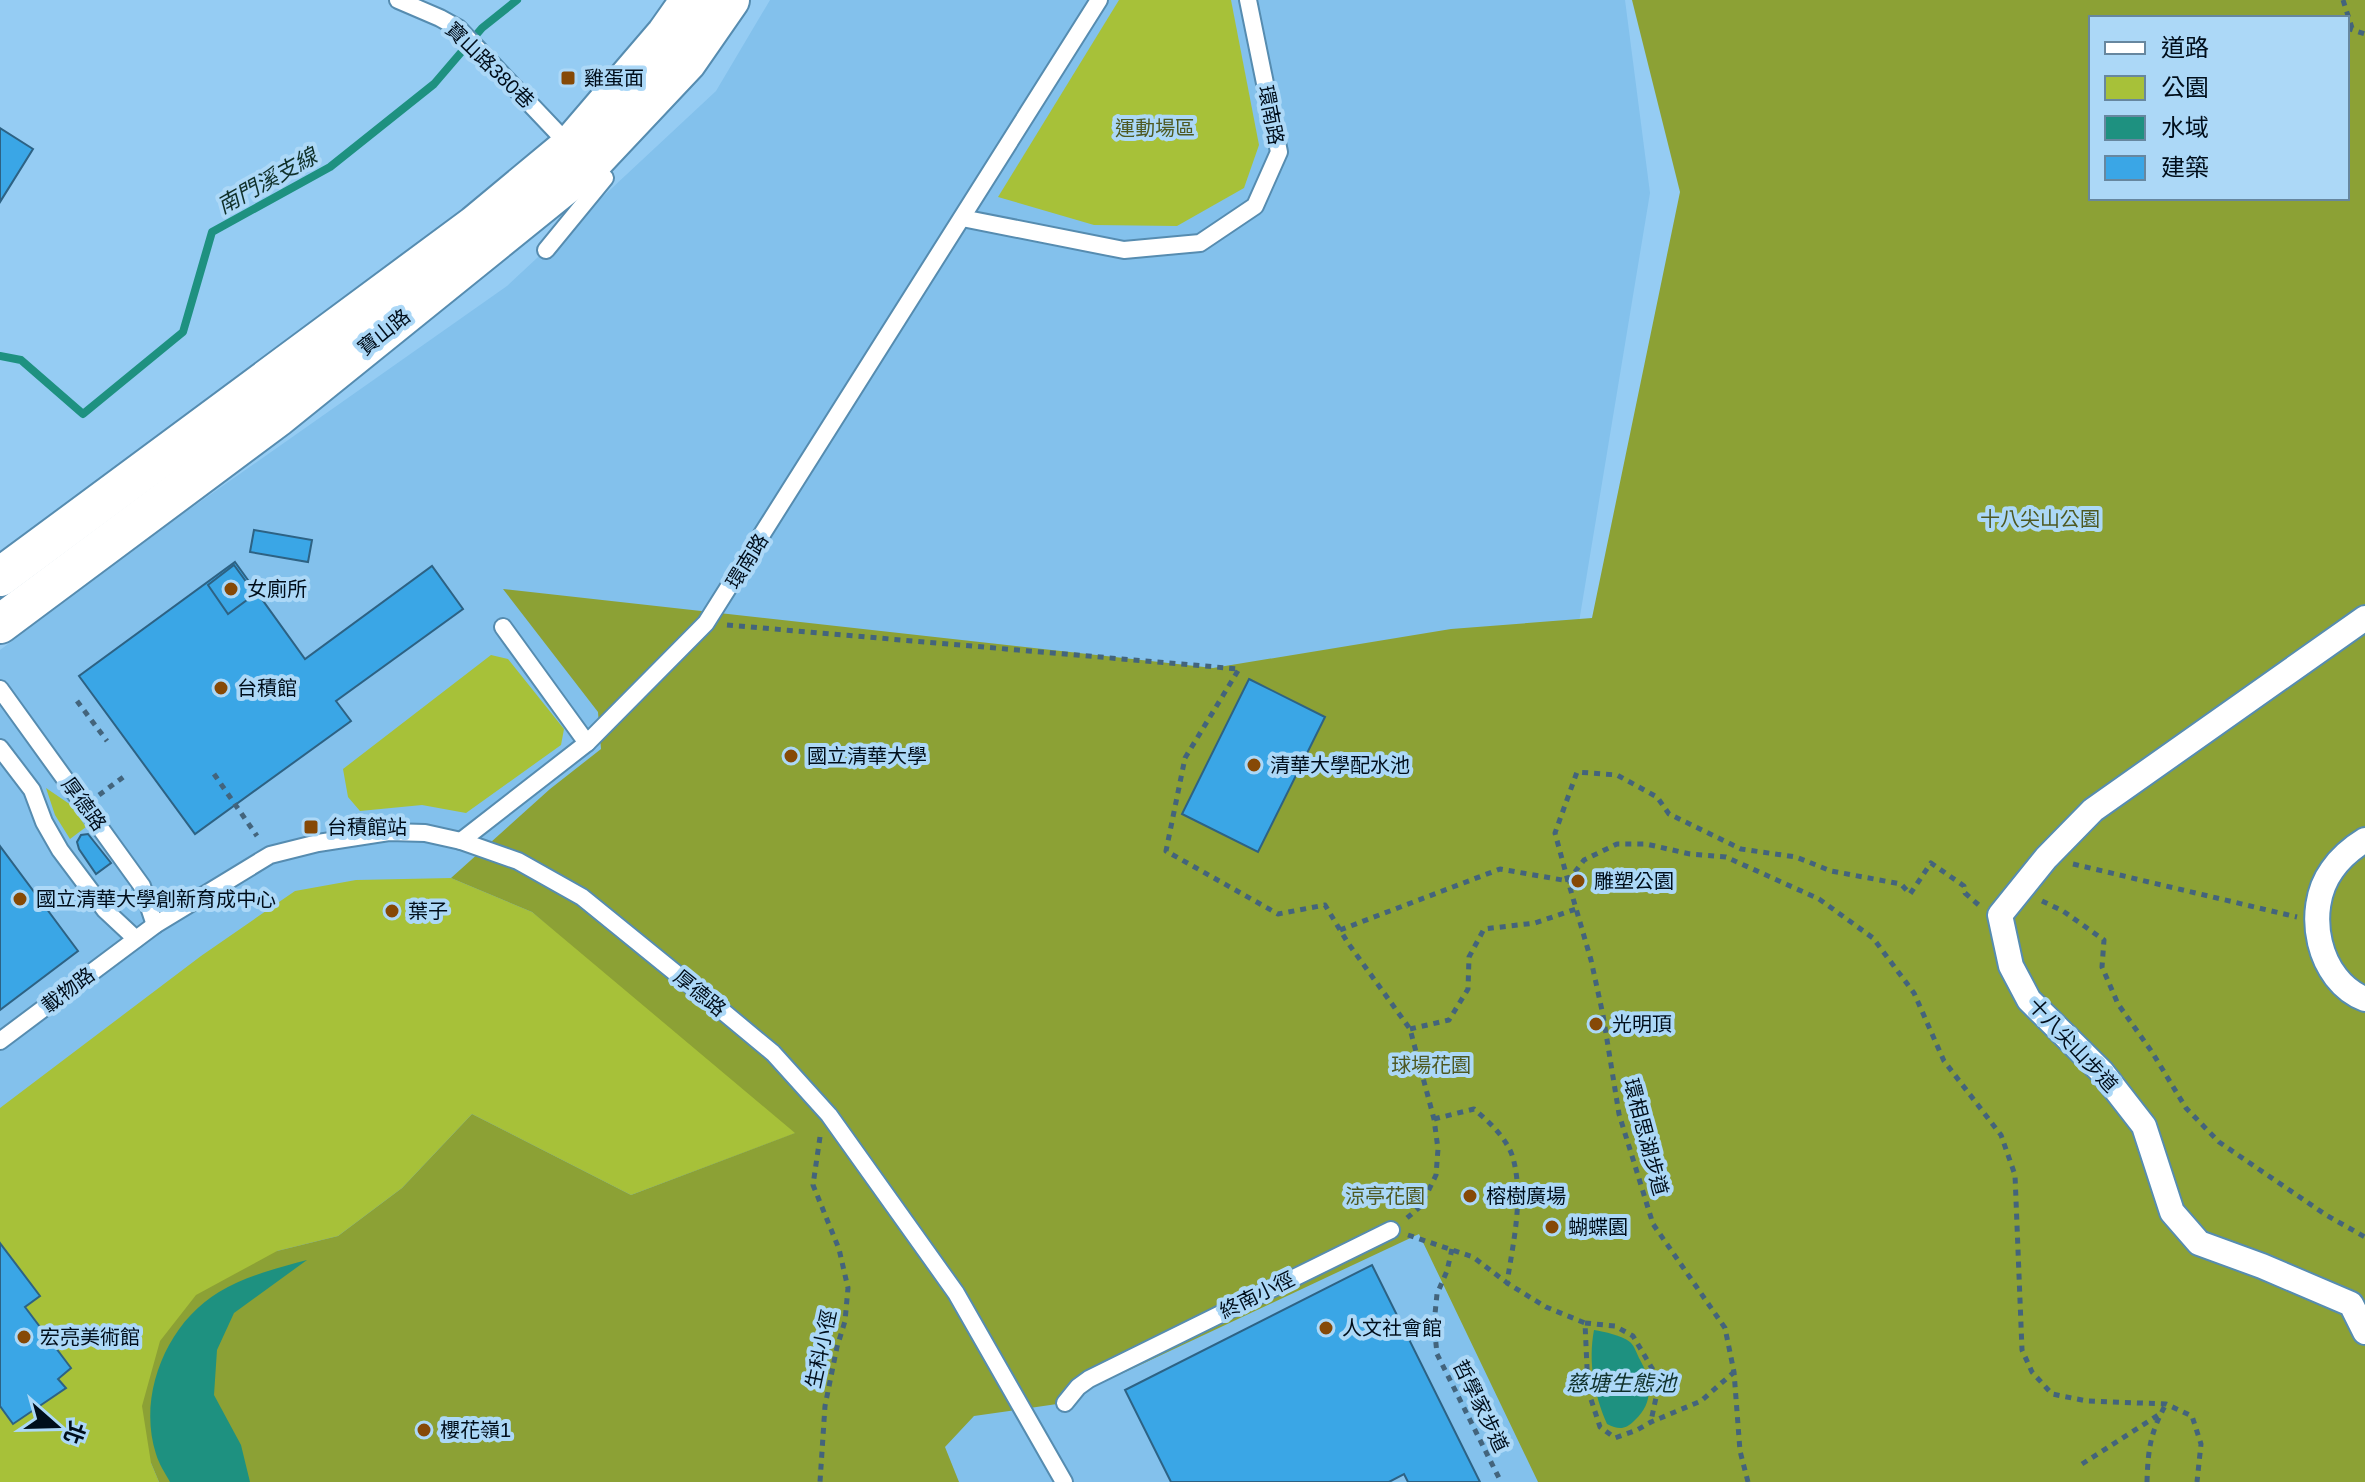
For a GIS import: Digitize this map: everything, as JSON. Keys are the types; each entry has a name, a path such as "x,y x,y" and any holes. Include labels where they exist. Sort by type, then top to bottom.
{"street":[{"name":"寶山路","path":"0,577 475,225 580,156 690,0"},
{"name":"寶山路","path":"0,624 278,417 687,62 730,0"},
{"name":"十八尖山步道","path":"2365,618 2093,810 2046,858 2000,915 2011,966 2029,1000 2102,1072 2144,1126 2172,1212 2199,1243 2351,1304 2365,1332"},
{"path":"2365,840 2350,850 2331,871 2322,893 2317,922 2321,948 2333,974 2350,994 2365,999"}],"lane":[{"name":"寶山路380巷","path":"398,0 458,28 580,156"},
{"name":"環南路","path":"461,841 587,743 706,623 1099,0"},
{"name":"環南路","path":"962,218 1124,250 1200,243 1255,206 1279,152 1248,0"},
{"path":"546,250 605,178 580,156"},
{"path":"503,627 587,743"},
{"name":"厚德路","path":"0,689 142,886 155,925"},
{"name":"厚德路","path":"0,748 32,790 44,822 60,850 105,910 136,939 270,855 318,843 389,832 425,833 461,841 518,861 582,897 773,1053 829,1115 956,1293 1026,1410 1064,1482"},
{"name":"載物路","path":"0,1041 136,939"},
{"name":"終南小徑","path":"1065,1403 1078,1387 1124,1361 1391,1230"}],"path":[{"path":"2349,28 2365,34"},
{"path":"706,623 1239,669 1185,758 1166,851 1278,914 1325,905 1410,1029 1434,1119 1438,1149 1436,1175 1421,1206 1391,1230"},
{"path":"77,701 107,741"},
{"name":"環相思湖步道","path":"1748,1482 1740,1451 1734,1372 1725,1328 1653,1224 1619,1114 1603,1015 1555,833 1577,772 1617,775 1657,797 1669,814 1741,849 1796,857 1831,871 1901,884 1910,894 1931,863 1964,886 1965,893"},
{"path":"214,774 257,836"},
{"path":"98,796 126,775"},
{"path":"1340,930 1500,869 1568,881 1584,860 1617,844 1646,844 1690,854 1726,857 1819,899 1873,938 1914,993 1944,1061 2001,1135 2015,1175 2022,1350 2032,1372 2052,1394 2087,1401 2166,1404 2192,1416 2201,1444 2197,1482"},
{"path":"2046,858 2317,922"},
{"path":"2018,890 2063,911 2104,940 2102,967 2118,1004 2186,1108 2219,1142 2326,1215 2365,1237"},
{"path":"1410,1029 1449,1020 1468,989 1469,957 1484,929 1535,923 1576,909"},
{"path":"1434,1119 1474,1109 1494,1126 1513,1156 1518,1207 1507,1283"},
{"name":"生科小徑","path":"820,1132 813,1185 839,1249 848,1288 845,1321 825,1406 820,1482"},
{"path":"1391,1230 1473,1257 1546,1307 1585,1323 1615,1326 1633,1336 1656,1375 1657,1393 1651,1422"},
{"name":"哲學家步道","path":"1452,1249 1437,1294 1434,1324 1437,1354 1501,1482"},
{"path":"1585,1323 1588,1390 1600,1427 1615,1438 1701,1401 1734,1372"},
{"path":"2147,1482 2148,1447 2166,1404"},
{"path":"2082,1464 2160,1414"}],"shaded area":[{"name":"國立清華大學","path":"770,0 1625,0 1650,193 1560,737 2365,1482 0,1482 0,650 187,511 507,286 716,91"}],"green space":[{"name":"運動場區","path":"1119,0 1231,0 1259,145 1244,188 1177,226 1094,225 998,197"},
{"path":"1632,0 2365,0 2365,1482 1538,1482 1419,1234 1057,1404 974,1416 945,1447 959,1482 159,1482 151,1463 142,1406 160,1341 196,1295 277,1251 338,1236 402,1188 472,1114 631,1195 795,1133 532,912 451,878 550,789 601,749 598,712 503,589 1213,668 1451,629 1592,618 1680,192"},
{"path":"491,655 508,659 564,729 561,745 466,813 422,805 360,811 348,797 343,769"},
{"path":"46,788 71,805 86,827 70,839 55,815"},
{"path":"451,878 532,912 796,1133 631,1195 472,1114 402,1188 338,1236 277,1251 151,1463 159,1482 0,1482 0,1108 201,956 295,891 356,880"}],"water":[{"path":"307,1260 234,1313 217,1350 214,1395 241,1445 250,1482 170,1482 156,1454 151,1431 151,1408 154,1385 171,1341 201,1305 229,1286"},
{"name":"慈塘生態池","path":"1594,1330 1630,1342 1647,1375 1648,1399 1641,1413 1625,1427 1607,1424 1599,1401 1592,1366"}],"building":[{"path":"0,128 33,149 0,202"},
{"path":"254,530 312,540 308,562 250,552"},
{"name":"台積館","path":"235,562 305,659 432,566 463,609 336,701 351,721 195,834 79,676"},
{"name":"女廁所","path":"234,565 255,594 228,614 208,585"},
{"name":"清華大學配水池","path":"1249,679 1325,717 1258,852 1182,814"},
{"path":"88,834 111,863 96,874 77,842 81,835"},
{"name":"國立清華大學創新育成中心","path":"0,846 78,951 0,1010"},
{"name":"宏亮美術館","path":"0,1243 40,1296 25,1307 71,1368 58,1379 66,1388 13,1424 0,1406"},
{"name":"人文社會館","path":"1372,1265 1480,1482 1408,1482 1404,1474 1389,1482 1171,1482 1125,1390"}],"waterway":[{"name":"南門溪支線","path":"0,356 21,360 83,414 183,332 212,232 330,167 434,84 482,28 517,0"}],"place":[{"name":"雞蛋面","path":"568,78"},
{"name":"女廁所","path":"231,589"},
{"name":"台積館","path":"221,688"},
{"name":"國立清華大學","path":"791,756"},
{"name":"清華大學配水池","path":"1254,765"},
{"name":"台積館站","path":"311,827"},
{"name":"雕塑公園","path":"1578,881"},
{"name":"國立清華大學創新育成中心","path":"20,899"},
{"name":"葉子","path":"392,911"},
{"name":"光明頂","path":"1596,1024"},
{"name":"榕樹廣場","path":"1470,1196"},
{"name":"蝴蝶園","path":"1552,1227"},
{"name":"人文社會館","path":"1326,1328"},
{"name":"宏亮美術館","path":"24,1337"},
{"name":"櫻花嶺1","path":"424,1430"}],"park label":[{"name":"十八尖山公園","path":"2040,519"},
{"name":"球場花園","path":"1431,1065"},
{"name":"涼亭花園","path":"1385,1196"}]}
